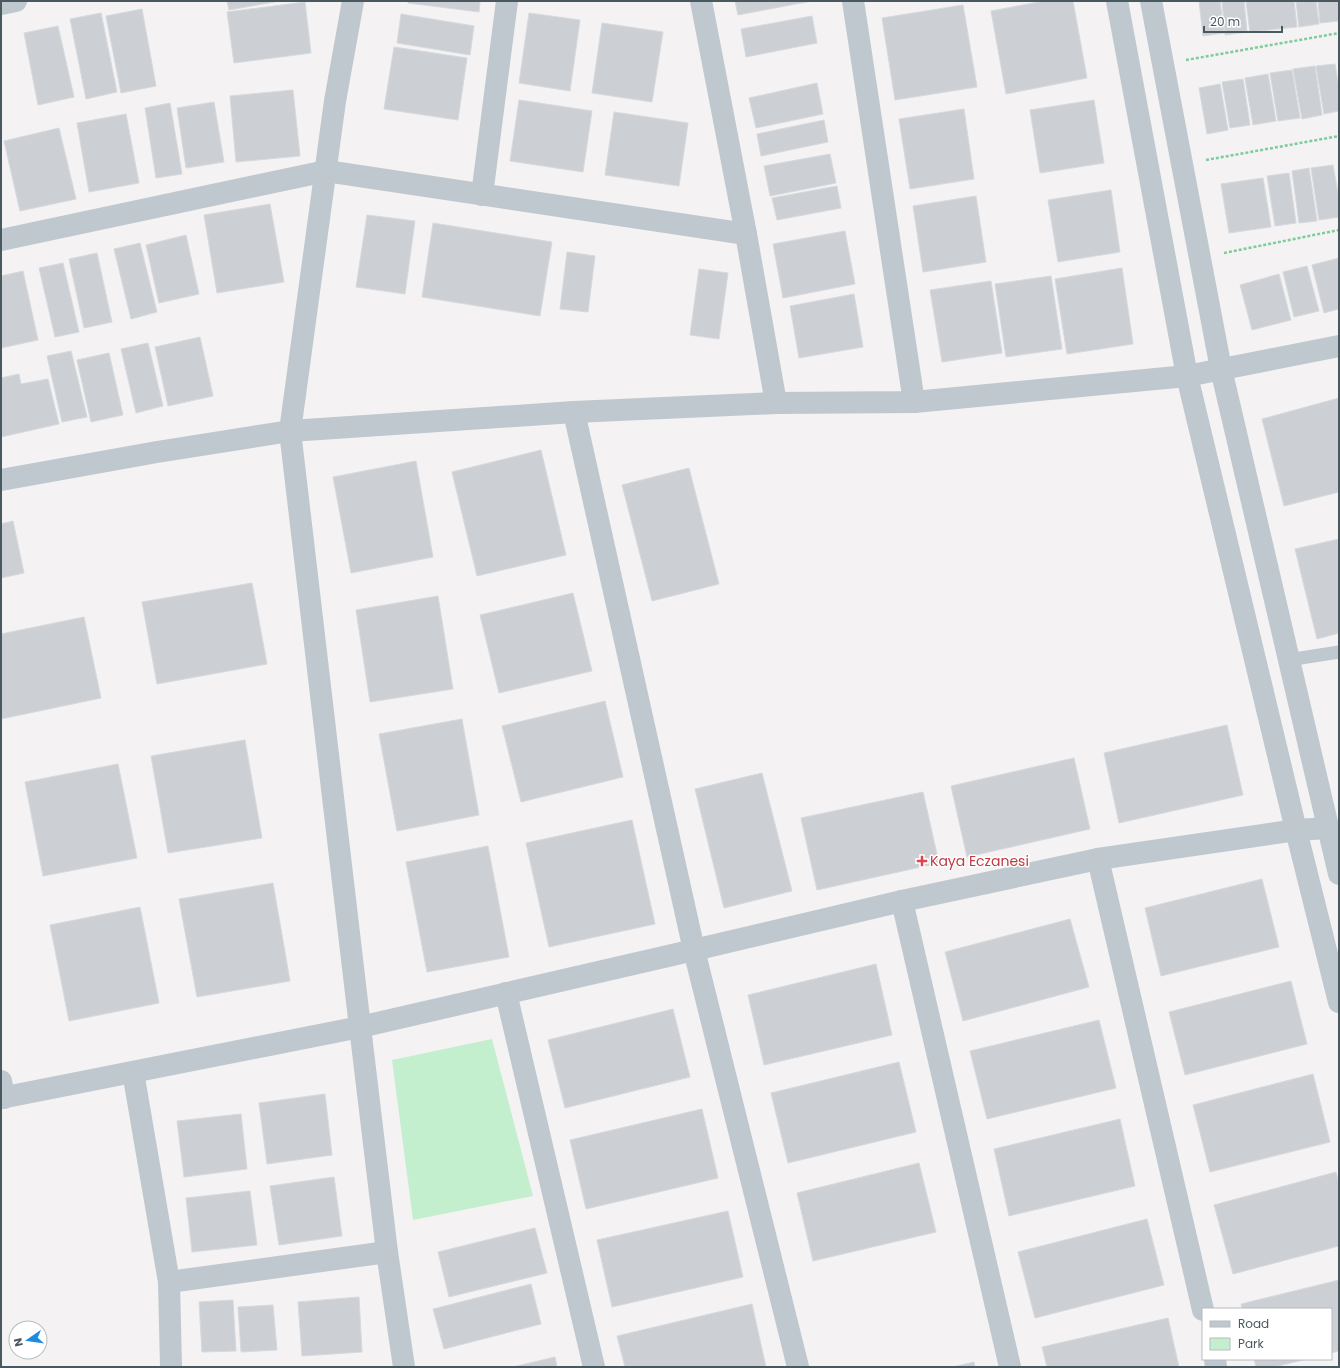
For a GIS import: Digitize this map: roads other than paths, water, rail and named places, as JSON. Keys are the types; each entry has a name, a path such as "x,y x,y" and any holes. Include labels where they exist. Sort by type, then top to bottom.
{"street":[{"path":"1,4 16,1"},
{"path":"353,1 335,101 290,430 387,1252 404,1367"},
{"path":"482,195 508,1"},
{"path":"701,1 746,234 776,404"},
{"path":"853,1 914,402"},
{"path":"1117,1 1187,376 1296,830 1339,1002"},
{"path":"1151,1 1221,369 1288,660 1334,828 1339,874"},
{"path":"1,240 326,171 746,234"},
{"path":"1,480 290,430 574,412 776,404 914,402 1187,376 1339,346"},
{"path":"574,412 694,950 798,1367"},
{"path":"2,1092 133,1072 360,1027 902,901 1098,859 1296,830 1334,828"},
{"path":"1098,859 1203,1308"},
{"path":"902,901 1010,1367"},
{"path":"506,993 594,1367"},
{"path":"133,1072 168,1282 171,1367"},
{"path":"168,1282 387,1252"}],"lane":[{"path":"1288,660 1339,652"}],"place":[{"name":"Kaya Eczanesi","path":"922,861"}]}
